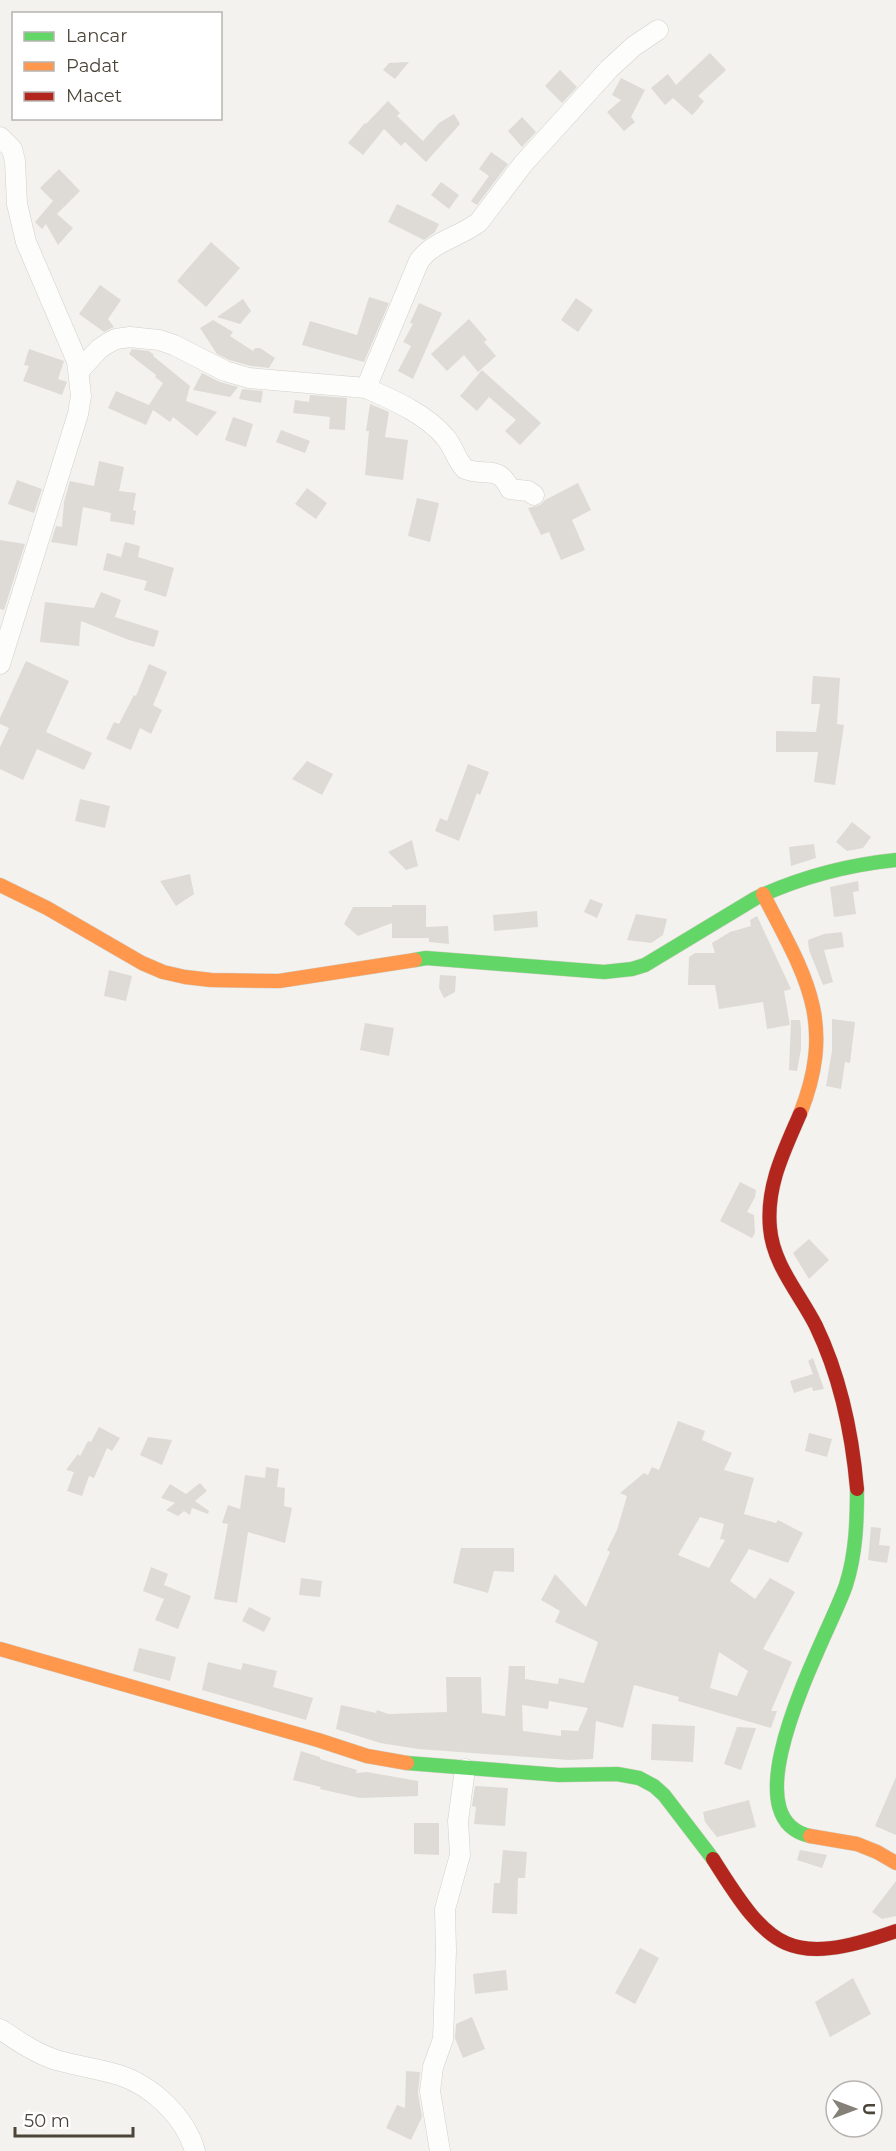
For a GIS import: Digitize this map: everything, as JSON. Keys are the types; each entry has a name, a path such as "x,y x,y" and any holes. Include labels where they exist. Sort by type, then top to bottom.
{"street":[{"path":"366,388 414,271 423,255 435,246 470,229 478,222 523,164 609,69 634,45 658,30"},
{"path":"0,137 12,150 15,160 17,204 26,242 40,279 74,350 81,396 78,414 0,664"},
{"path":"79,371 99,349 116,339 130,337 159,340 174,345 225,371 249,378 366,388 404,406 437,428 447,439 465,469 498,474 505,479 510,489 528,491 534,495"},
{"path":"0,885 55,913 142,963 163,972 211,981 251,982 279,981 426,958 604,972 632,969 645,965 763,894 794,881 852,867 896,860"},
{"path":"763,894 796,962 817,1025 817,1054 809,1088 776,1171 770,1207 770,1232 785,1271 824,1342 838,1383 856,1472 858,1507 854,1546 844,1590 792,1714 779,1762 778,1807 782,1820 791,1830 805,1836 838,1839 856,1844 876,1851 896,1863"},
{"path":"0,1649 318,1740 362,1755 395,1762 564,1776 628,1775 640,1778 652,1784 665,1798 704,1845 750,1914 778,1939 805,1950 822,1950 863,1942 896,1931"},
{"path":"440,2151 430,2091 433,2067 443,2039 445,1910 460,1855 458,1821 465,1769"},
{"path":"0,2029 30,2049 57,2060 122,2076 141,2084 178,2118 192,2139 195,2151"}],"building":[{"path":"710,53 726,70 698,96 704,101 697,110 692,115 673,98 665,105 651,88 668,74 676,85"},
{"path":"409,62 395,79 383,70 389,63"},
{"path":"560,70 577,87 562,103 545,86"},
{"path":"621,78 645,90 631,117 635,122 624,131 607,112 621,100 612,95"},
{"path":"388,101 400,113 397,116 423,141 439,123 454,114 460,124 426,162 405,142 401,146 384,129 363,155 348,143"},
{"path":"522,117 536,132 522,147 508,131"},
{"path":"491,152 508,164 477,205 471,201 489,176 479,169"},
{"path":"59,169 80,191 57,214 73,228 58,245 46,224 42,229 35,222 53,201 40,188"},
{"path":"441,182 459,195 449,209 431,195"},
{"path":"397,204 439,224 435,232 424,240 388,222"},
{"path":"211,242 240,268 206,307 177,281"},
{"path":"100,285 121,300 108,319 114,327 104,332 79,314"},
{"path":"369,297 389,303 364,362 302,345 310,321 357,335"},
{"path":"576,298 593,310 578,332 561,320"},
{"path":"243,299 251,311 240,324 217,317"},
{"path":"419,303 442,313 413,379 398,371 411,346 403,342 413,324 410,323"},
{"path":"469,319 487,340 484,342 496,356 478,372 464,355 447,371 431,354"},
{"path":"213,320 233,332 230,336 253,351 255,348 260,348 275,358 269,368 251,366 217,354 200,328"},
{"path":"29,349 64,361 58,379 67,382 62,395 23,381 29,366 24,365"},
{"path":"132,349 149,351 190,386 186,401 217,412 197,436 173,417 170,422 153,410 146,425 108,408 116,391 149,405 163,383 129,354"},
{"path":"482,370 541,423 520,445 505,431 516,420 489,397 477,411 460,396"},
{"path":"202,373 220,382 238,387 230,397 193,390"},
{"path":"242,389 263,391 261,403 239,399"},
{"path":"310,395 347,398 345,430 329,429 330,417 293,413 295,400 309,402"},
{"path":"370,404 389,412 385,437 408,440 403,480 365,475 369,431 366,431"},
{"path":"233,417 253,424 246,447 225,440"},
{"path":"281,430 310,441 305,453 276,442"},
{"path":"99,461 124,467 119,491 136,493 133,510 136,511 134,525 110,521 111,513 83,507 77,546 51,542 56,526 62,527 64,502 70,481 94,486"},
{"path":"17,480 42,489 34,513 8,504"},
{"path":"578,483 591,510 572,520 585,550 561,560 549,532 541,535 528,508 540,505 545,500"},
{"path":"307,488 327,503 316,519 295,504"},
{"path":"417,498 439,503 430,542 408,536"},
{"path":"0,540 25,544 4,610 0,609"},
{"path":"125,542 140,546 138,557 174,568 166,597 144,590 147,581 103,570 107,553 121,557"},
{"path":"101,592 121,600 115,617 159,631 154,647 81,621 79,646 40,642 45,602 94,608"},
{"path":"26,661 69,681 46,732 92,753 84,770 37,749 23,780 0,769 0,747 9,728 0,724 0,718"},
{"path":"149,664 167,672 153,705 162,710 151,734 140,728 131,750 106,739 114,722 119,724 134,695 136,696"},
{"path":"813,676 840,678 837,724 844,725 835,785 814,782 818,752 776,752 776,731 816,732 820,704 811,704"},
{"path":"307,761 333,774 322,795 292,779"},
{"path":"468,764 489,772 480,795 477,793 459,841 435,831 440,818 447,821"},
{"path":"80,799 110,806 105,828 75,821"},
{"path":"852,822 871,837 863,848 847,851 836,842"},
{"path":"412,840 418,866 406,870 388,852"},
{"path":"814,844 816,858 791,866 789,847"},
{"path":"190,874 194,894 176,906 160,881"},
{"path":"858,881 859,891 853,892 856,914 834,917 830,887"},
{"path":"590,899 603,904 597,918 584,912"},
{"path":"392,905 426,905 426,927 448,926 449,944 429,942 429,938 392,938 392,923 358,936 344,924 353,907 392,907"},
{"path":"537,911 538,927 494,931 493,915"},
{"path":"636,914 667,919 663,935 651,943 627,940"},
{"path":"757,916 791,989 784,991 790,1025 767,1029 763,1002 719,1009 715,985 688,985 689,957 695,953 715,953 712,943 730,932 751,926 750,920"},
{"path":"842,932 844,947 824,950 833,982 823,985 809,950 808,940 824,934"},
{"path":"109,970 132,976 126,1001 104,996"},
{"path":"440,975 456,976 455,992 444,998 439,988"},
{"path":"832,1019 855,1022 850,1063 845,1062 841,1089 826,1086 832,1051"},
{"path":"791,1020 800,1020 801,1028 801,1049 797,1071 789,1070"},
{"path":"365,1023 394,1028 389,1056 360,1050"},
{"path":"740,1182 756,1190 747,1212 754,1215 755,1233 752,1238 720,1221"},
{"path":"809,1239 829,1260 809,1279 793,1253"},
{"path":"813,1358 824,1389 813,1391 812,1387 794,1393 790,1381 813,1374 808,1361"},
{"path":"678,1421 705,1431 702,1440 732,1453 724,1470 754,1478 744,1514 776,1523 778,1520 803,1533 788,1563 749,1549 730,1581 755,1599 770,1578 795,1592 763,1649 792,1662 771,1711 777,1711 771,1728 678,1701 679,1697 634,1685 623,1728 596,1721 593,1759 569,1760 418,1749 380,1743 336,1729 341,1705 376,1713 377,1710 388,1714 447,1712 446,1677 481,1677 482,1713 505,1716 509,1666 525,1666 525,1679 558,1684 559,1678 584,1683 598,1642 555,1622 560,1611 541,1600 555,1574 586,1607 610,1552 607,1550 617,1530 627,1496 620,1493 644,1473 648,1475 652,1467 659,1470","holes":["700,1517 724,1524 720,1539 725,1540 709,1568 678,1555","719,1652 748,1671 737,1696 710,1688","549,1701 588,1708 578,1731 561,1730 561,1736 523,1731 522,1705 548,1709"]},
{"path":"99,1427 120,1438 112,1451 107,1448 94,1478 89,1476 82,1496 67,1491 74,1472 66,1470 78,1454 80,1456 88,1441 91,1442"},
{"path":"809,1433 832,1439 827,1457 805,1451"},
{"path":"148,1437 172,1440 162,1465 140,1455"},
{"path":"266,1467 279,1469 277,1487 285,1488 284,1506 292,1508 285,1543 248,1532 237,1603 214,1599 228,1524 222,1523 228,1505 240,1509 245,1475 265,1478"},
{"path":"200,1483 207,1491 195,1501 209,1511 208,1514 192,1508 190,1515 184,1511 178,1516 166,1510 175,1503 161,1498 170,1484 186,1494"},
{"path":"871,1527 881,1528 879,1545 890,1546 887,1563 868,1560"},
{"path":"461,1548 514,1548 514,1572 494,1571 488,1593 453,1583"},
{"path":"151,1567 168,1574 164,1585 191,1596 178,1629 155,1620 164,1599 143,1591"},
{"path":"301,1578 322,1581 320,1597 299,1595"},
{"path":"249,1607 271,1618 264,1632 242,1621"},
{"path":"139,1648 176,1657 170,1681 133,1671"},
{"path":"208,1662 241,1670 243,1663 277,1671 273,1687 313,1698 306,1720 202,1690"},
{"path":"652,1724 695,1726 693,1762 651,1760"},
{"path":"737,1727 756,1728 741,1770 724,1764"},
{"path":"301,1751 357,1770 356,1773 367,1772 418,1781 418,1796 360,1798 293,1780"},
{"path":"896,1777 896,1835 875,1826"},
{"path":"475,1786 508,1788 505,1826 474,1824 476,1807 472,1806"},
{"path":"749,1800 756,1827 717,1837 705,1822 703,1812"},
{"path":"414,1823 439,1823 439,1855 414,1854"},
{"path":"503,1850 527,1852 525,1878 518,1878 517,1914 492,1913 494,1883 500,1883"},
{"path":"800,1850 827,1855 822,1868 797,1860"},
{"path":"896,1881 896,1916 882,1919 872,1912"},
{"path":"640,1948 659,1958 635,2004 615,1993"},
{"path":"506,1970 508,1990 475,1994 473,1974"},
{"path":"853,1978 871,2014 830,2037 815,2002"},
{"path":"472,2017 485,2049 463,2058 455,2038 456,2024"},
{"path":"406,2071 420,2072 418,2093 422,2117 411,2140 386,2128 397,2105 405,2108"}],"traffic: fast":[{"path":"415,960 426,958 604,972 632,969 645,965 756,898 824,873 896,860"},
{"path":"810,1836 786,1822 777,1795 780,1760 790,1721 805,1680 846,1585 855,1537 857,1489"},
{"path":"407,1763 559,1775 617,1774 639,1778 654,1786 664,1795 713,1859"}],"traffic: slow":[{"path":"0,885 47,908 142,963 163,972 185,977 211,980 279,981 415,960"},
{"path":"763,894 803,975 816,1025 816,1052 811,1081 800,1114"},
{"path":"0,1649 367,1756 407,1763"},
{"path":"810,1836 857,1844 896,1863"}],"traffic: jam":[{"path":"800,1114 782,1155 774,1183 769,1213 772,1242 788,1279 816,1326 839,1385 852,1447 857,1489"},
{"path":"713,1859 751,1914 768,1932 786,1943 806,1948 830,1948 896,1931"}]}
